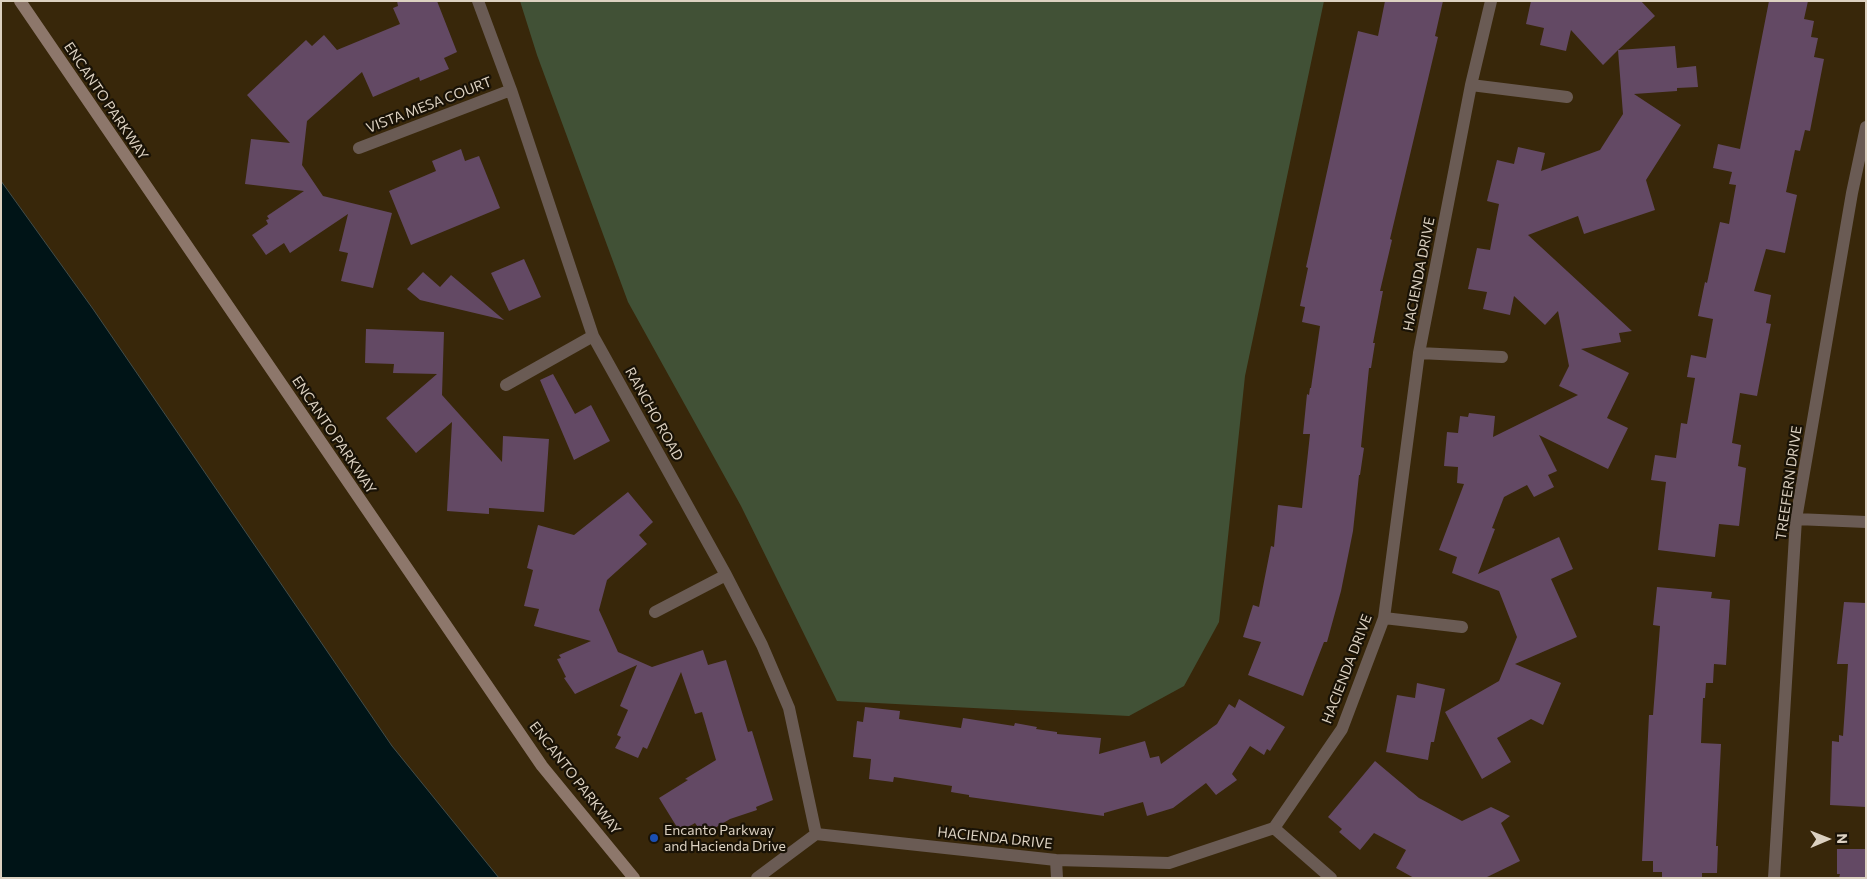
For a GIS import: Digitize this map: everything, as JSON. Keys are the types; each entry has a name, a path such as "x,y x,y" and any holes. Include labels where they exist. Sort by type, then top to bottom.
{"street":[{"name":"ENCANTO PARKWAY","path":"20,1 542,766 634,878"},
{"name":"RANCHO ROAD","path":"478,1 511,90 593,336 726,575 762,645 789,708 816,834"},
{"name":"HACIENDA DRIVE","path":"816,834 1056,860 1169,863 1274,828 1342,729 1384,618 1419,353 1471,85 1491,1"},
{"path":"1471,85 1567,97"},
{"name":"VISTA MESA COURT","path":"359,148 511,90"},
{"name":"TREEFERN DRIVE","path":"1774,878 1796,518 1852,194 1866,127"},
{"path":"1852,194 1866,195"},
{"path":"506,385 593,336"},
{"path":"1419,353 1502,356"},
{"path":"1796,518 1866,522"},
{"path":"654,612 726,575"},
{"path":"1384,618 1462,627"},
{"path":"1274,828 1332,878"},
{"path":"757,878 816,834"},
{"path":"1056,860 1057,878"}],"green space":[{"path":"520,1 1324,1 1245,376 1219,622 1184,686 1129,716 837,701 741,506 628,302 537,55"}],"shaded area":[{"path":"1,181 93,309 392,746 499,878 1,878"}],"building":[{"path":"397,1 437,1 457,52 444,58 449,69 420,81 419,77 373,97 362,72 307,121 302,165 323,196 392,213 373,288 341,281 348,253 339,251 348,214 290,253 284,243 266,255 252,235 268,224 266,220 269,219 267,216 304,191 245,184 251,139 290,143 247,95 306,40 312,46 324,35 337,50 400,24 393,8 398,6"},
{"path":"1385,1 1443,1 1435,36 1438,37 1390,239 1392,240 1380,291 1383,291 1373,343 1375,343 1371,368 1369,368 1361,447 1364,448 1353,531 1341,591 1327,642 1324,642 1303,696 1248,675 1261,642 1243,637 1253,605 1259,607 1271,546 1274,547 1278,505 1302,508 1310,434 1303,434 1307,394 1309,395 1311,388 1320,326 1302,322 1305,307 1300,306 1308,268 1306,267 1358,31 1378,36"},
{"path":"1531,1 1641,1 1655,16 1603,65 1571,30 1566,51 1540,45 1544,28 1526,24"},
{"path":"1769,1 1808,1 1804,19 1814,21 1811,37 1818,38 1814,57 1824,59 1810,131 1805,130 1800,151 1795,150 1786,192 1797,195 1785,253 1766,249 1754,291 1771,295 1766,323 1771,324 1757,396 1740,393 1732,443 1741,445 1738,466 1746,468 1739,526 1719,524 1715,557 1658,550 1666,482 1651,480 1655,455 1676,458 1681,423 1687,424 1695,378 1687,377 1691,355 1706,358 1713,319 1698,316 1720,222 1729,224 1736,185 1729,184 1732,172 1713,168 1718,144 1740,149"},
{"path":"1675,46 1677,68 1696,66 1698,87 1677,88 1677,91 1634,94 1681,125 1646,180 1655,210 1584,234 1578,216 1528,235 1632,331 1619,333 1621,342 1581,349 1629,373 1607,418 1628,428 1608,469 1539,435 1557,471 1548,475 1554,487 1534,497 1527,485 1504,497 1492,528 1495,529 1478,574 1559,537 1573,569 1551,579 1577,637 1515,664 1561,683 1543,725 1531,719 1497,738 1511,762 1482,779 1445,712 1499,681 1517,637 1499,591 1452,573 1457,557 1439,550 1464,484 1457,483 1458,467 1444,466 1447,432 1458,433 1460,416 1468,417 1469,413 1495,416 1493,437 1578,395 1559,386 1569,366 1558,311 1545,325 1514,296 1510,315 1483,309 1487,292 1468,289 1477,248 1490,250 1499,204 1487,201 1497,160 1514,164 1518,147 1545,153 1541,171 1600,150 1623,114 1618,50"},
{"path":"461,149 465,161 479,156 500,208 411,245 389,191 436,171 432,161"},
{"path":"524,259 541,297 509,311 491,273"},
{"path":"423,272 440,287 451,275 504,320 420,300 407,289"},
{"path":"366,329 444,332 442,395 502,462 503,436 549,439 544,512 489,508 489,514 447,511 452,422 416,453 386,418 437,374 393,373 394,364 365,363"},
{"path":"553,374 575,414 591,405 610,441 574,460 540,380"},
{"path":"628,492 653,522 639,535 647,544 607,580 599,610 618,652 652,667 703,650 708,665 726,660 748,732 752,731 773,800 756,807 757,810 730,819 703,835 695,823 680,832 659,798 716,760 702,712 695,714 681,672 647,749 643,747 638,758 615,748 621,737 617,735 628,710 620,706 637,665 575,694 564,678 566,677 557,659 561,658 559,655 591,641 534,626 539,609 524,606 533,570 527,568 538,525 574,535"},
{"path":"1657,587 1712,592 1711,598 1730,600 1726,665 1714,664 1713,683 1706,683 1705,698 1703,698 1701,743 1721,744 1716,846 1718,846 1717,873 1702,873 1702,878 1662,878 1662,872 1653,872 1653,861 1642,861 1649,715 1653,715 1660,626 1653,625"},
{"path":"1844,602 1866,603 1866,807 1830,805 1832,741 1839,742 1839,735 1843,736 1848,664 1837,664"},
{"path":"1417,683 1445,689 1434,742 1431,742 1428,760 1386,752 1397,695 1415,698"},
{"path":"1239,699 1285,727 1270,751 1267,749 1264,755 1250,746 1232,774 1237,780 1216,795 1206,783 1173,808 1147,816 1143,802 1104,813 1104,816 969,797 969,795 951,792 952,786 894,777 893,782 869,779 871,759 853,757 857,721 863,722 865,707 900,711 899,719 961,728 963,718 1014,726 1015,723 1057,732 1057,734 1101,738 1099,754 1145,741 1150,758 1159,756 1161,764 1217,724 1229,704 1235,708"},
{"path":"1375,761 1419,798 1462,821 1491,807 1510,816 1501,823 1520,861 1485,878 1414,878 1396,868 1406,850 1374,833 1360,850 1339,832 1342,829 1328,817"},
{"path":"1837,849 1866,849 1866,878 1839,878 1840,874 1837,874"}],"place":[{"name":"Encanto Parkway and Hacienda Drive","path":"654,838"}]}
